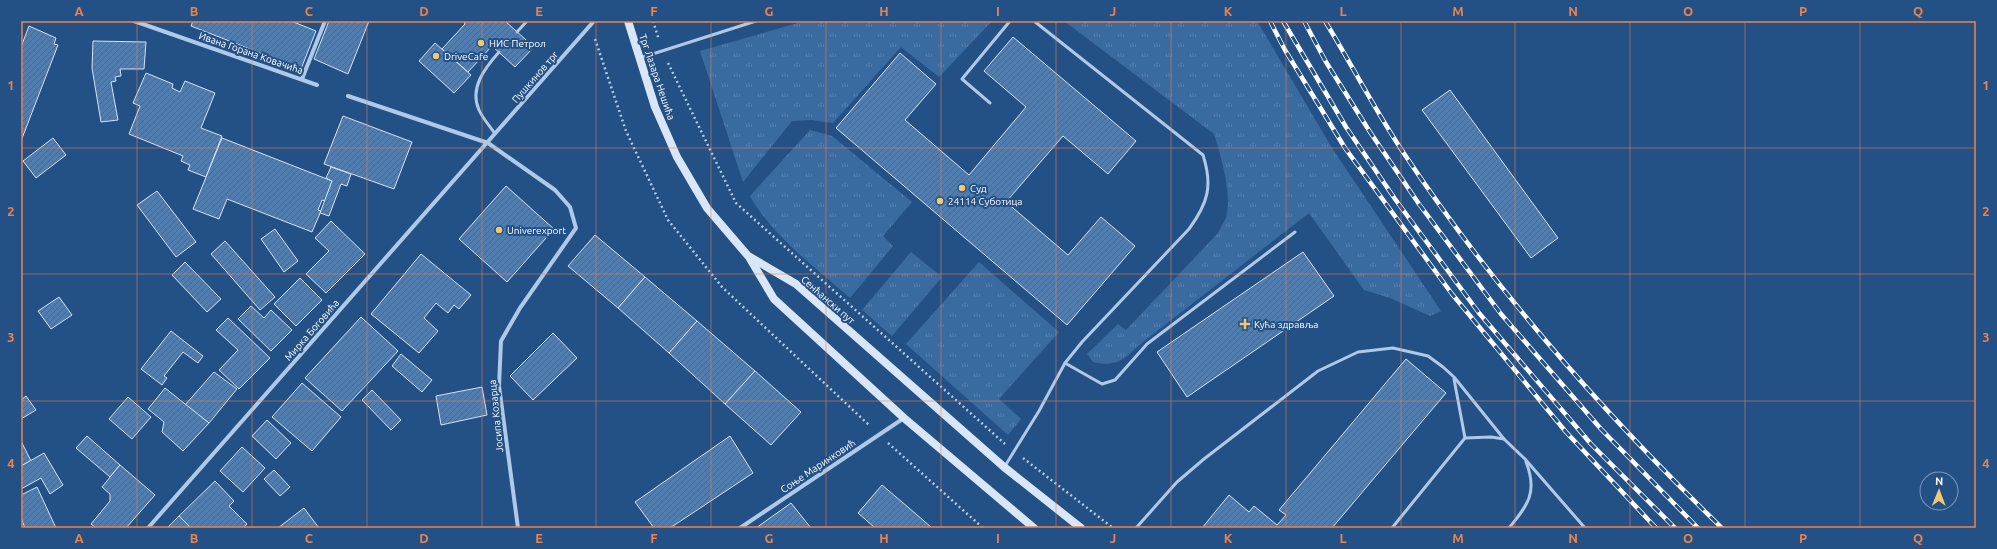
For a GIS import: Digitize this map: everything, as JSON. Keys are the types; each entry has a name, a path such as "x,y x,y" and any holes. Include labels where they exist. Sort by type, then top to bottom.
{"main road":[{"name":"Трг Лазара Нешића","path":"628,21 655,107 677,157 707,208 749,257"},
{"path":"749,257 774,299 904,418 1034,528"},
{"name":"Сенћански пут","path":"749,257 796,284 1004,467 1081,528"}],"street":[{"name":"Ивана Горана Ковачића","path":"134,21 317,85"},
{"path":"302,79 325,21"},
{"name":"Пушкинов трг","path":"488,143 594,21"},
{"path":"348,96 488,143"},
{"name":"Јосипа Козарца","path":"488,143 555,190 570,207 576,228 520,308 501,341 499,386 518,528"},
{"name":"Мирка Боговића","path":"148,528 488,143"},
{"name":"Соње Маринковић","path":"740,528 904,418"}],"lane":[{"path":"517,32 527,21"},
{"path":"640,58 756,21"},
{"path":"990,103 962,78 1010,21"},
{"path":"1004,467 1065,363 1082,342 1189,229 1200,214 1208,193 1209,172 1203,155 1034,21"},
{"path":"495,134 479,110 476,93 483,70 499,52"},
{"path":"1065,363 1102,384 1116,380 1147,344 1295,232"},
{"path":"1136,528 1178,482 1204,459 1301,384 1337,360 1358,352 1393,348 1428,356 1454,377 1504,439 1525,458 1585,528"},
{"path":"1454,377 1465,438"},
{"path":"1392,528 1465,438 1491,437 1504,439"},
{"path":"1509,528 1525,508 1530,498 1530,472 1525,458"}],"path":[{"path":"652,21 662,51 736,203 1014,451 1113,528"}],"green space":[{"path":"805,21 992,21 939,77 901,47 833,123 812,120 792,121 743,182 700,51"},
{"path":"1064,21 1257,21 1332,148 1441,311 1430,316 1390,298 1364,290 1309,213 1143,342 1126,357 1115,363 1109,364 1093,362 1087,354 1118,324 1126,330 1218,233 1225,221 1228,194 1222,163 1214,134"},
{"path":"810,130 832,136 912,202 883,236 893,246 850,298 809,263 770,225 750,196"},
{"path":"911,252 942,277 892,336 862,310"},
{"path":"979,262 1059,332 999,399 1021,419 1008,435 906,344"}],"building":[{"path":"193,21 291,21 316,31 301,69 191,26"},
{"path":"329,21 369,21 348,74 314,59"},
{"path":"464,21 505,21 534,47 515,67 492,46 468,72 442,49 465,24"},
{"path":"29,26 56,38 54,44 58,45 21,141 21,47"},
{"name":"Суд","path":"1013,37 1136,141 1108,174 1063,136 1006,202 1068,255 1101,217 1135,246 1067,325 836,128 900,53 936,84 905,120 969,175 1026,107 984,71"},
{"path":"93,41 146,42 144,69 120,69 121,76 115,77 116,81 111,82 118,120 101,122 92,68"},
{"path":"435,43 471,75 454,93 419,61"},
{"path":"146,73 173,84 172,88 180,92 185,81 215,93 201,128 222,136 206,177 188,170 190,165 181,161 183,156 129,134 140,106 133,103"},
{"path":"1450,90 1558,238 1531,258 1422,110"},
{"path":"343,116 412,142 394,189 324,164"},
{"path":"53,138 66,155 36,178 23,161"},
{"path":"222,138 332,181 325,201 322,200 318,210 321,211 312,232 227,199 219,219 193,209"},
{"path":"331,167 351,174 347,186 341,184 329,216 320,213 332,181 326,178"},
{"path":"506,186 554,229 507,282 459,239"},
{"path":"157,191 196,242 176,257 137,205"},
{"path":"331,221 365,254 326,293 306,274 329,251 315,238"},
{"path":"275,229 298,261 284,272 261,239"},
{"path":"595,235 645,277 618,308 568,266"},
{"path":"225,241 275,297 260,310 211,254"},
{"name":"Кућа здравља","path":"1303,252 1334,296 1187,397 1157,352"},
{"path":"421,254 471,295 459,309 454,305 448,313 436,303 424,318 438,331 419,353 371,314"},
{"path":"185,262 221,299 207,312 172,275"},
{"path":"645,277 697,321 669,353 618,308"},
{"path":"300,278 322,300 296,326 274,304"},
{"path":"59,297 72,315 51,329 38,311"},
{"path":"251,306 264,318 271,310 292,330 271,351 238,319"},
{"path":"361,317 398,351 342,411 305,378"},
{"path":"228,318 270,358 239,389 219,370 238,350 216,330"},
{"path":"697,321 755,371 725,404 669,353"},
{"path":"171,331 203,356 198,363 183,352 164,376 167,378 162,385 141,369"},
{"path":"553,333 577,358 533,400 510,376"},
{"path":"401,354 432,380 422,392 392,366"},
{"path":"1406,359 1446,393 1332,528 1202,528 1229,495 1249,512 1254,506 1277,525 1286,515 1279,510"},
{"path":"755,371 801,412 771,445 725,404"},
{"path":"214,372 237,389 209,423 185,405"},
{"path":"302,383 341,417 312,451 272,417"},
{"path":"482,387 487,415 441,425 436,396"},
{"path":"165,388 209,423 183,451 162,432 164,422 148,409"},
{"path":"372,390 401,420 391,430 362,400"},
{"path":"26,396 36,410 21,419 21,400"},
{"path":"128,397 151,417 132,439 109,419"},
{"path":"267,420 291,443 276,459 252,436"},
{"path":"87,436 120,465 110,477 76,448"},
{"path":"730,436 753,473 670,528 654,528 635,502"},
{"path":"21,441 31,461 21,466"},
{"path":"242,447 265,468 243,492 220,471"},
{"path":"44,453 63,485 50,494 41,478 21,489 21,466"},
{"path":"120,465 155,495 126,528 96,528 91,524 110,501 110,494 102,487"},
{"path":"274,470 290,487 280,496 264,479"},
{"path":"215,481 234,501 229,506 247,524 243,528 191,528 179,516"},
{"path":"882,485 932,528 875,528 858,513"},
{"path":"37,487 56,528 25,528 21,518 21,495"},
{"path":"791,503 811,528 756,528"},
{"path":"304,508 319,528 278,528"},
{"path":"179,516 191,528 167,528"}],"railway":[{"path":"1270,21 1285,50 1345,148 1452,294 1566,432 1656,528"},
{"path":"1283,21 1346,127 1395,199 1479,313 1591,444 1675,528"},
{"path":"1304,21 1326,62 1370,132 1419,204 1501,314 1601,429 1698,528"},
{"path":"1325,21 1394,139 1476,255 1514,303 1594,396 1722,528"}],"place":[{"name":"НИС Петрол","path":"481,43"},
{"name":"DriveCafe","path":"436,56"},
{"name":"Суд","path":"962,188"},
{"name":"24114 Суботица","path":"940,201"},
{"name":"Univerexport","path":"499,230"},
{"name":"Кућа здравља","path":"1245,324"}]}
